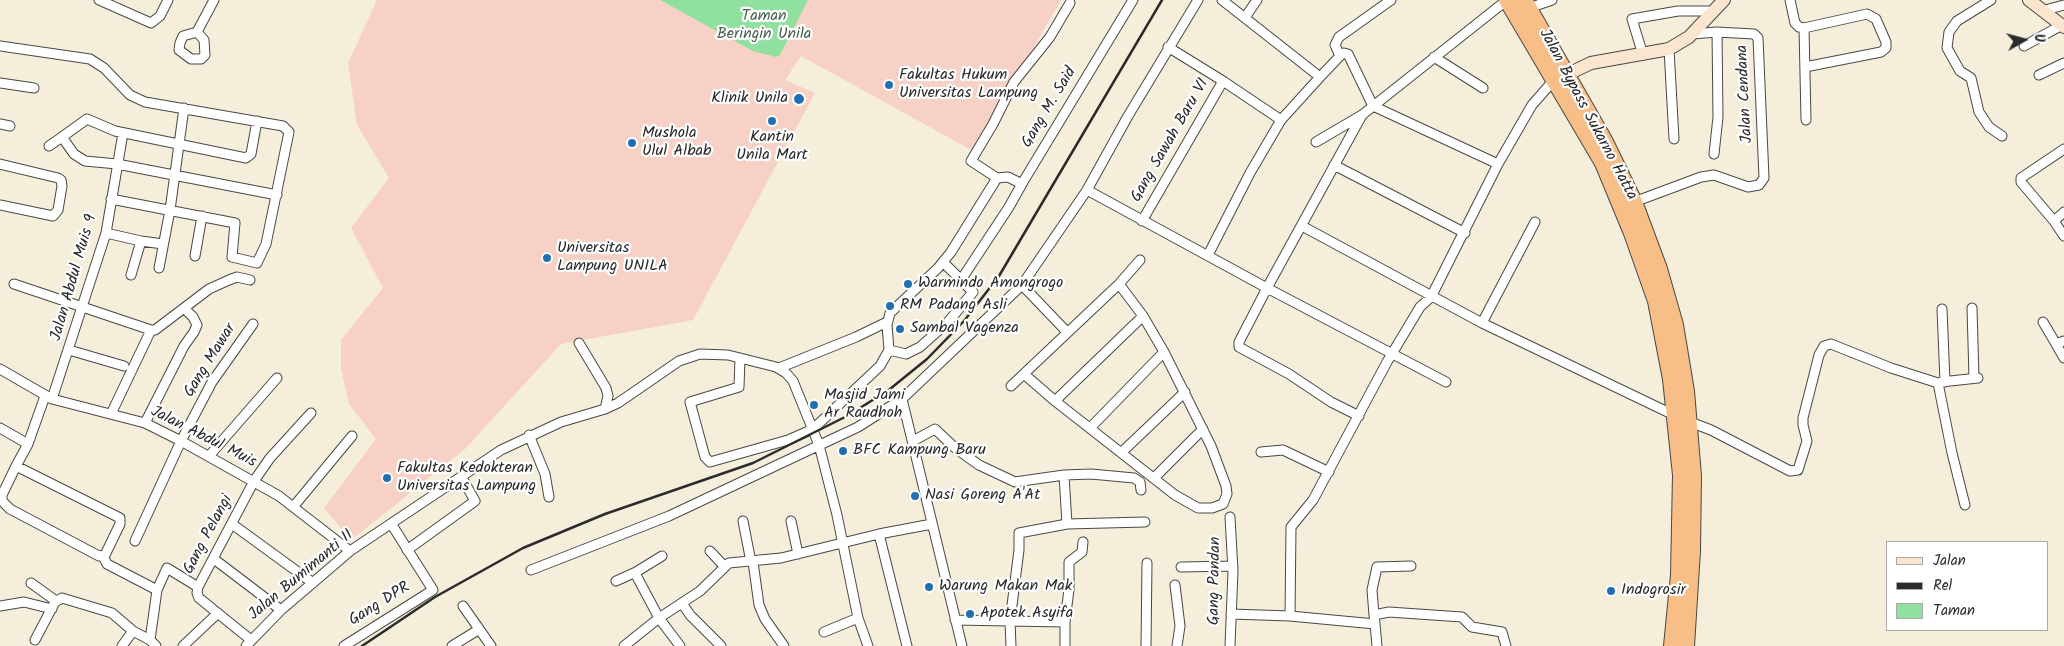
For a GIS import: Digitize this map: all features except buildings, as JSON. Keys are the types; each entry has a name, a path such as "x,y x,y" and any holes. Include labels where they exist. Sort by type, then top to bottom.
{"highway":[{"name":"Jalan Bypass Sukarno Hatta","path":"1503,1 1561,77 1606,142 1634,202 1635,222"},
{"name":"Jalan Bypass Sukarno Hatta","path":"1526,4 1603,163 1659,269 1675,325 1694,514 1679,643"}],"street":[{"path":"99,0 110,2 151,23 156,21 168,0"},
{"path":"197,32 214,0"},
{"name":"Gang M. Said","path":"961,280 1009,207 1133,0"},
{"path":"531,570 669,516 858,428 902,399 1022,285 1087,190 1168,47 1198,0"},
{"path":"1222,0 1246,16 1320,77"},
{"path":"1246,16 1258,0"},
{"path":"1526,4 1552,0"},
{"path":"1290,616 1291,527 1313,500 1420,307 1431,297 1498,164 1538,97 1561,77 1590,63 1643,56 1669,49 1692,34 1724,0"},
{"path":"1790,0 1795,23 1804,28 1870,14 1878,22 1886,46 1881,52 1805,67"},
{"path":"1991,0 1957,22 1949,32 1947,48 1960,71 1972,78 1980,112 1989,127 2002,136"},
{"path":"2024,46 2063,26 2045,10 2029,0"},
{"path":"1316,142 1362,115 1503,1"},
{"path":"1340,56 1335,42 1385,2"},
{"path":"1023,182 1020,183 1008,177 997,178 970,161 993,124 1014,82 1050,37 1070,3"},
{"path":"2045,10 2064,5"},
{"path":"1643,56 1632,19 1678,11 1714,12"},
{"path":"1804,28 1806,120"},
{"path":"1714,154 1718,117 1717,32"},
{"name":"Jalan Cendana","path":"1634,202 1677,185 1714,175 1741,186 1759,185 1764,178 1758,38 1754,34 1717,32 1692,34"},
{"path":"0,46 90,59 104,68 132,96 145,102 283,126 289,132 266,244 257,263 232,257 235,223 111,199"},
{"name":"Gang Sawah Baru VI","path":"1142,220 1223,81 1168,47"},
{"path":"1669,49 1674,139"},
{"path":"1208,255 1280,120 1344,53 1348,54 1373,106 1498,164"},
{"path":"1434,58 1483,88"},
{"path":"2038,75 2064,63"},
{"path":"1223,81 1280,120"},
{"path":"0,83 34,88"},
{"path":"159,268 170,210 184,108"},
{"path":"1359,416 1332,402 1289,374 1238,347 1267,288 1362,115"},
{"path":"49,146 86,119 123,132 248,157 251,154 257,121"},
{"path":"0,124 10,126"},
{"name":"Jalan Abdul Muis 9","path":"123,132 106,233 69,350 28,444 2,495 2,501 6,506 103,556 107,564 157,590"},
{"path":"62,137 74,154 85,160 117,164 277,196"},
{"path":"2064,149 2021,178 2021,182 2054,221 2064,236"},
{"path":"0,164 58,178 61,180 62,186 58,210 53,216 0,205"},
{"path":"1334,165 1464,233"},
{"path":"740,358 739,387 690,402 708,461 715,462 788,440 813,429 880,366 889,350 887,322 890,313 952,252 997,178"},
{"path":"1087,190 1267,288 1446,382"},
{"path":"2054,221 2064,212"},
{"path":"195,256 202,216"},
{"path":"1482,323 1535,222"},
{"path":"1302,226 1482,323 1683,419 1711,430 1790,471 1796,471 1800,468 1807,441 1803,425 1805,412 1822,348 1831,344 1891,368 1941,382 1976,378 1972,308"},
{"path":"106,233 163,244"},
{"path":"131,275 140,241"},
{"path":"1011,386 1119,284 1140,260"},
{"path":"889,350 906,354 911,352 948,322 973,292 943,262"},
{"path":"14,284 82,308 156,330 209,289 237,277 250,280"},
{"path":"1024,374 1055,401 1175,495 1198,508 1212,508 1223,504 1227,494 1226,486 1203,429 1164,352 1143,316 1119,284"},
{"path":"1022,285 1067,332"},
{"path":"145,423 197,325 184,308"},
{"path":"1942,309 1941,382 1952,453 1965,505"},
{"path":"1055,401 1143,316"},
{"path":"868,646 858,618 819,445 794,381 779,368 856,337 887,322"},
{"path":"2043,322 2060,343 2064,358"},
{"name":"Gang Mawar","path":"135,541 181,441 212,382 253,324"},
{"path":"111,414 151,330"},
{"path":"579,343 606,388 608,396 605,410"},
{"path":"69,350 124,366"},
{"path":"1090,428 1164,352"},
{"name":"Jalan Bumimanti II","path":"248,643 281,610 350,551 392,525 501,450 529,435 561,422 605,410 625,399 679,361 693,355 708,354 740,358 779,368"},
{"name":"Jalan Abdul Muis","path":"0,369 48,398 145,423 181,441 254,481 294,506 350,551"},
{"path":"209,456 277,378"},
{"path":"1122,452 1185,392"},
{"path":"902,399 962,646"},
{"name":"Gang Pelangi","path":"248,643 218,613 197,596 198,587 254,481 270,458 311,413"},
{"path":"0,428 28,444"},
{"path":"913,442 935,429 954,447 979,465 1015,482 1064,475 1091,474 1134,478 1140,482 1141,490"},
{"path":"1154,478 1203,429"},
{"path":"529,435 545,474 549,497"},
{"path":"294,506 352,436"},
{"path":"1261,452 1283,450 1328,472"},
{"path":"16,466 120,518 120,524 107,552 103,556"},
{"path":"1064,475 1067,524"},
{"path":"392,525 408,550 475,501 462,478"},
{"name":"Gang Pandan","path":"1230,516 1233,566 1230,646"},
{"path":"791,520 798,554"},
{"path":"743,521 760,605 765,619 784,646"},
{"path":"1011,646 1010,621 1019,533 1067,524 1145,522"},
{"path":"232,524 313,583"},
{"path":"624,646 659,618 700,590 724,566 737,562 752,562 798,554 879,534 932,524"},
{"path":"879,534 907,646"},
{"path":"1065,646 1069,562 1082,552 1083,542"},
{"name":"Gang DPR","path":"344,646 433,590 408,550"},
{"path":"710,551 724,566"},
{"path":"616,581 636,572 662,556"},
{"path":"214,559 281,610"},
{"path":"1146,646 1147,563"},
{"path":"1181,567 1233,566"},
{"path":"1377,646 1372,590 1377,567 1411,566"},
{"path":"35,640 54,605 62,598 112,613 133,631 153,643 157,590 170,568 198,587"},
{"path":"636,572 637,579 659,618 680,646"},
{"path":"31,583 54,605"},
{"path":"1175,585 1180,626 1177,646"},
{"path":"0,606 24,602 54,605"},
{"path":"682,603 690,615 721,646"},
{"path":"463,606 491,646"},
{"path":"1231,614 1375,620 1389,612 1463,617 1472,627 1502,632 1506,646"},
{"path":"183,646 218,613"},
{"path":"824,632 858,618"},
{"path":"955,620 1065,622"},
{"path":"452,646 478,630"},
{"path":"122,646 133,631"}],"shaded area":[{"name":"Universitas Lampung UNILA","path":"377,0 1061,0 973,151 801,56 785,80 815,93 693,320 561,344 465,449 351,540 324,508 376,439 349,404 341,369 341,340 383,288 351,228 389,178 357,125 348,63"}],"green space":[{"name":"Taman Beringin Unila","path":"660,0 808,0 780,55 776,57 753,51"}],"railway":[{"path":"362,646 435,597 523,548 605,514 753,463 849,415 890,389 927,359 964,321 999,276 1162,0"}],"place":[{"name":"Fakultas Hukum Universitas Lampung","path":"889,85"},
{"name":"Klinik Unila","path":"799,99"},
{"name":"Kantin Unila Mart","path":"772,121"},
{"name":"Mushola Ulul Albab","path":"632,143"},
{"name":"Universitas Lampung UNILA","path":"547,258"},
{"name":"Warmindo Amongrogo","path":"908,284"},
{"name":"RM Padang Asli","path":"890,306"},
{"name":"Sambal Vagenza","path":"900,329"},
{"name":"Masjid Jami Ar Raudhoh","path":"814,405"},
{"name":"BFC Kampung Baru","path":"843,451"},
{"name":"Fakultas Kedokteran Universitas Lampung","path":"387,478"},
{"name":"Nasi Goreng A'At","path":"915,496"},
{"name":"Warung Makan Mak","path":"929,587"},
{"name":"Indogrosir","path":"1611,591"},
{"name":"Apotek Asyifa","path":"970,614"}]}
